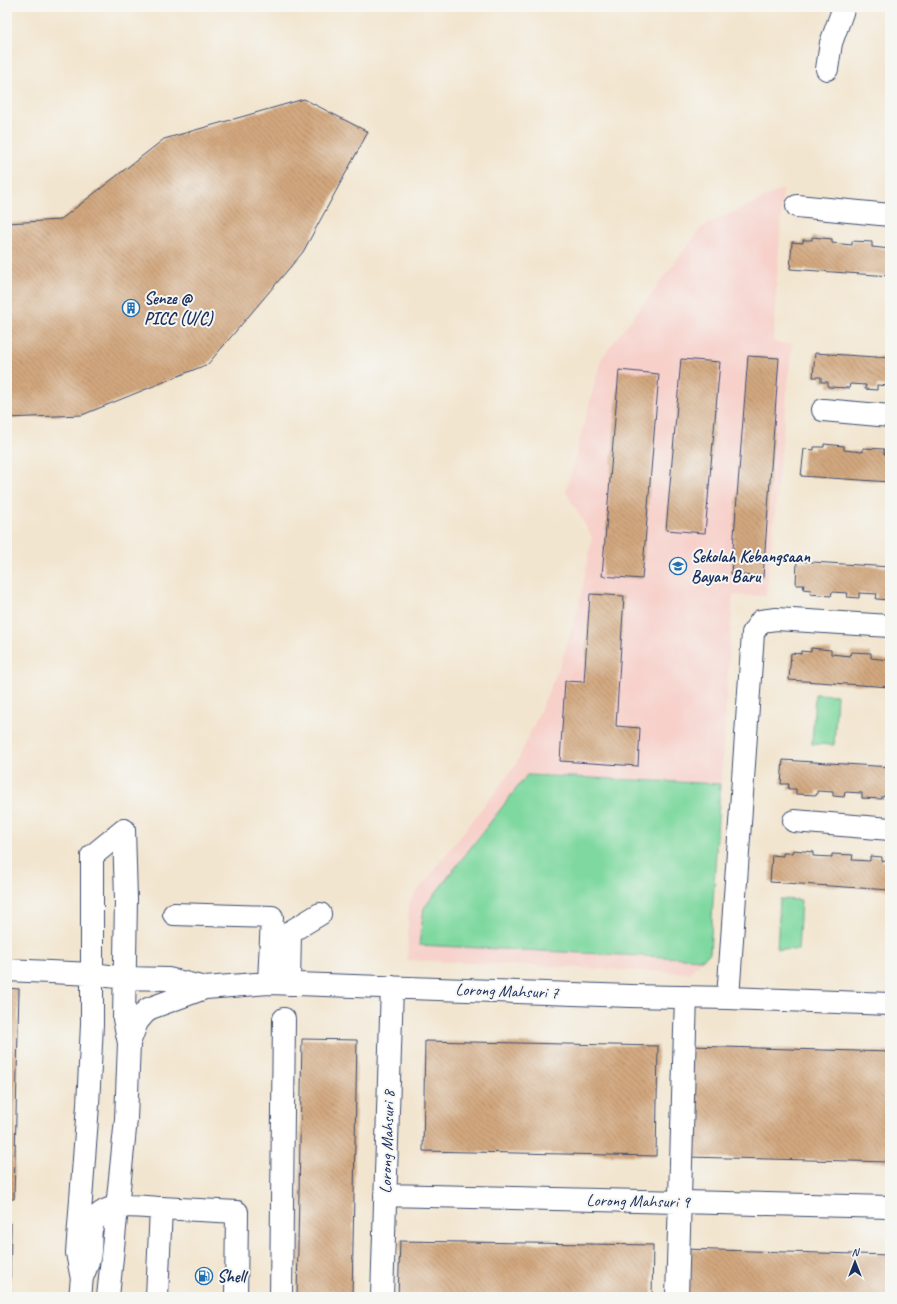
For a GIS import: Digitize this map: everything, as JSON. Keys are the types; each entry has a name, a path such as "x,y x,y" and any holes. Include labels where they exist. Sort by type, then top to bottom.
{"street":[{"path":"827,69 831,43 844,7"},
{"path":"797,206 890,215"},
{"path":"823,410 890,416"},
{"path":"728,998 754,634 762,621 776,619 890,626"},
{"path":"794,821 890,829"},
{"path":"81,1288 77,1253 92,1024 92,856 124,830 126,899 124,1019 129,1043 126,1119 108,1297"},
{"path":"174,914 272,918 279,983"},
{"path":"279,983 290,932 320,914"},
{"name":"Lorong Mahsuri 7","path":"7,970 92,974 125,978 168,979 205,988 279,983 890,1004"},
{"name":"Lorong Mahsuri 8","path":"382,1297 392,987"},
{"path":"129,1043 137,1022 148,1009 205,988"},
{"path":"677,1297 686,997"},
{"path":"281,1297 284,1019"},
{"name":"Lorong Mahsuri 9","path":"385,1195 890,1207"},
{"path":"81,1288 89,1260 92,1229 100,1213 108,1208 161,1208 237,1212 236,1297"},
{"path":"157,1297 161,1208"}],"shaded area":[{"name":"Sekolah Kebangsaan Bayan Baru","path":"783,189 773,342 792,344 766,596 733,595 710,953 689,973 407,960 409,902 516,765 561,663 579,605 592,537 566,492 601,359 702,227"}],"green space":[{"path":"815,694 837,695 834,745 812,744"},
{"path":"527,775 720,784 710,953 703,959 419,945 424,908"},
{"path":"780,899 801,900 798,950 777,949"}],"building":[{"name":"Senze @ PICC (U/C)","path":"304,99 368,132 303,252 208,364 82,415 7,418 7,223 60,220 164,139"},
{"path":"812,237 832,239 832,243 852,245 852,241 872,242 872,247 890,249 890,276 790,269 792,242 803,243 803,240 812,240"},
{"path":"815,353 890,358 890,386 877,385 877,390 865,389 866,385 850,384 849,388 828,387 828,382 821,382 821,377 813,377"},
{"path":"748,356 779,358 763,577 731,574"},
{"path":"681,359 720,362 705,533 666,530"},
{"path":"619,370 659,374 642,579 602,576"},
{"path":"824,444 844,446 844,450 863,452 863,448 884,449 884,454 890,455 890,482 801,476 804,449 814,450 814,447 824,447"},
{"path":"797,561 890,567 890,600 876,599 877,594 859,593 859,598 847,597 848,593 832,592 831,596 810,594 811,590 803,589 804,585 796,585"},
{"path":"590,594 624,596 616,726 640,728 638,766 560,761 565,681 584,682"},
{"path":"811,648 831,650 831,654 850,656 851,652 871,653 871,658 888,660 888,655 890,655 890,687 789,680 791,653 801,654 801,651 811,652"},
{"path":"783,760 890,767 890,797 882,796 882,799 862,798 862,793 845,792 844,797 833,796 833,792 817,791 817,795 796,794 796,789 788,789 789,784 781,784"},
{"path":"793,850 813,852 813,856 832,857 832,854 853,855 852,860 870,861 870,856 882,857 882,861 890,862 890,890 770,882 772,855 783,856 783,853 792,853"},
{"path":"7,988 19,989 14,1199 7,1199"},
{"path":"302,1039 357,1040 352,1297 297,1297"},
{"path":"425,1041 658,1046 656,1156 423,1151"},
{"path":"690,1046 890,1052 890,1162 687,1157"},
{"path":"7,1224 11,1224 10,1297 7,1297"},
{"path":"400,1241 653,1245 652,1297 398,1297"},
{"path":"682,1249 890,1255 890,1297 683,1297"}],"place":[{"name":"Senze @ PICC (U/C)","path":"131,308"},
{"name":"Sekolah Kebangsaan Bayan Baru","path":"678,566"},
{"name":"Shell","path":"204,1276"}]}
